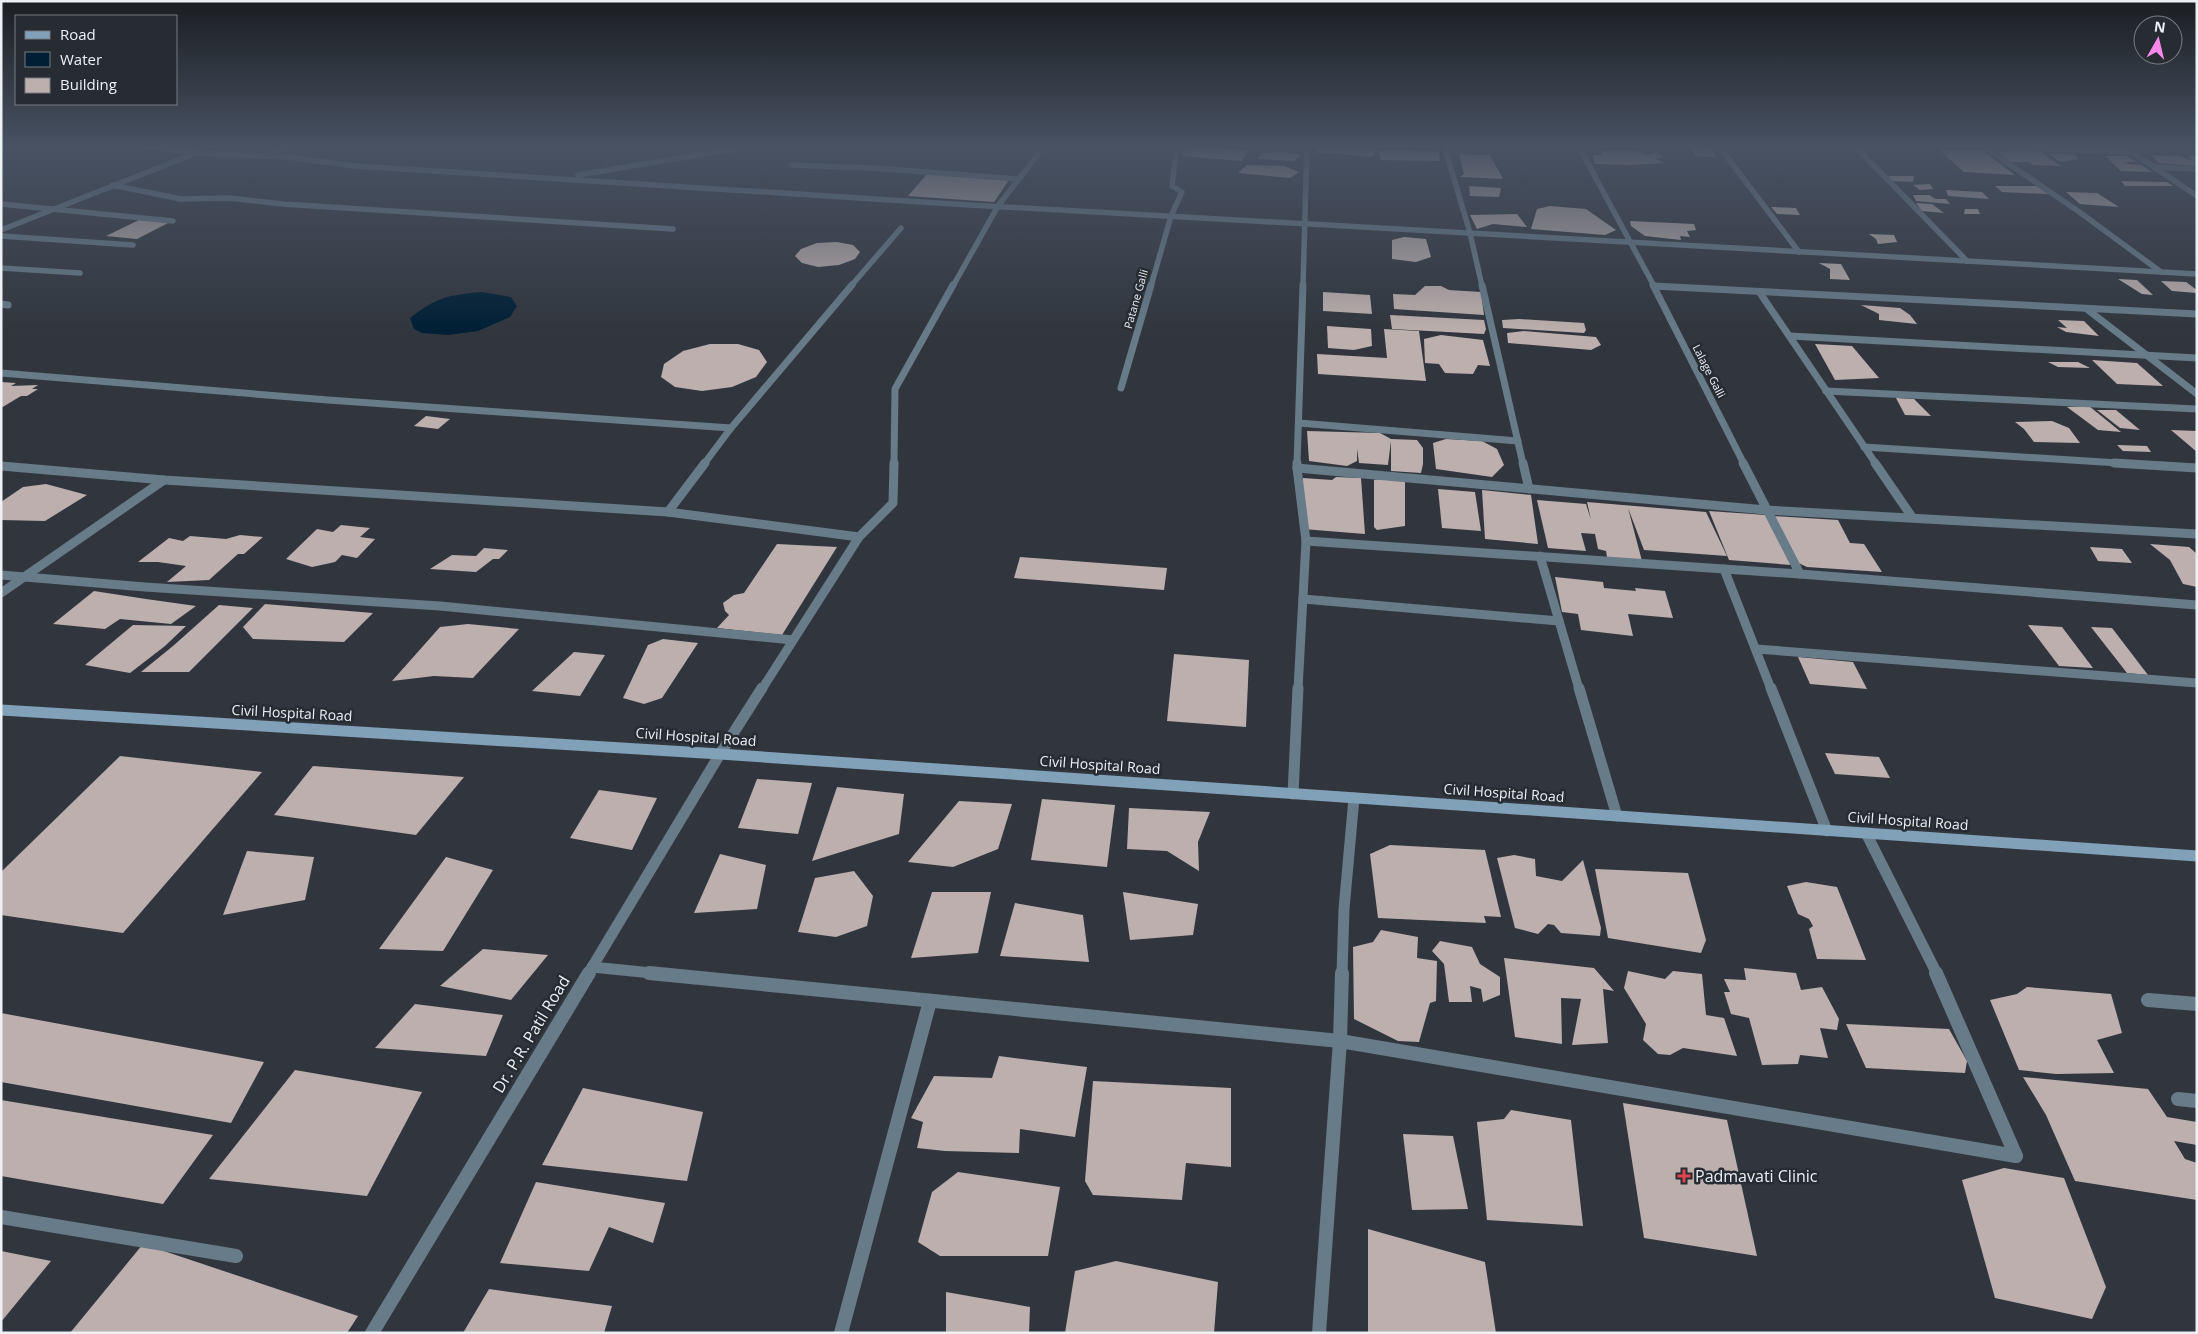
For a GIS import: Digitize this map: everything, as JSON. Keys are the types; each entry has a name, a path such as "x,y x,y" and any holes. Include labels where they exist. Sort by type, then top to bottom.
{"main road":[{"name":"Civil Hospital Road","path":"1,710 720,754 2197,856"}],"street":[{"path":"25,207 173,221"},
{"path":"1,230 53,207"},
{"path":"334,207 674,229"},
{"name":"Dr. P.R. Patil Road","path":"372,1333 720,754 859,537 893,503 895,389 997,207"},
{"path":"1020,207 2197,274"},
{"name":"Patane Galli","path":"1121,388 1175,207"},
{"path":"1293,794 1306,541 1297,468 1306,207"},
{"path":"1462,207 1529,488"},
{"name":"Lalage Galli","path":"1612,207 1800,574"},
{"path":"1765,207 1799,252"},
{"path":"1915,207 1967,261"},
{"path":"2072,207 2161,272"},
{"path":"668,512 731,428 901,228"},
{"path":"1,236 133,245"},
{"path":"1,268 80,273"},
{"path":"1654,286 2088,310 2197,314"},
{"path":"1760,293 1912,517"},
{"path":"2088,310 2197,394"},
{"path":"1790,336 2197,358"},
{"path":"1,373 338,400 731,428"},
{"path":"1826,390 2197,409"},
{"path":"1298,423 1518,441"},
{"path":"1864,447 2197,468"},
{"path":"1,466 164,480 668,512 859,537"},
{"path":"1297,468 1766,510 2197,534"},
{"path":"1,593 164,480"},
{"path":"1306,541 1800,574 2197,604"},
{"path":"1540,556 1617,816"},
{"path":"1724,569 1827,831"},
{"path":"1,575 145,587 440,606 792,640"},
{"path":"1303,599 1559,621"},
{"path":"1756,649 2197,683"},
{"path":"1319,1333 1340,1041 1344,909 1354,798"},
{"path":"592,967 1340,1041 2016,1156 1930,961 1866,833"},
{"path":"841,1333 930,1000"},
{"path":"2148,1000 2197,1004"},
{"path":"2178,1099 2197,1101"},
{"path":"1,1217 236,1256"}],"water":[{"path":"482,292 511,297 517,306 510,317 478,331 448,335 422,333 414,329 410,318 436,301 460,294"}],"building":[{"path":"1565,207 1586,209 1616,230 1605,235 1531,229 1537,209"},
{"path":"1771,207 1796,208 1800,215 1777,214"},
{"path":"1919,207 1936,207 1944,213 1922,211"},
{"path":"1965,209 1978,209 1980,214 1964,214"},
{"path":"1517,214 1527,227 1493,224 1477,229 1470,215"},
{"path":"139,220 170,222 137,239 106,236"},
{"path":"1630,221 1694,224 1696,230 1687,231 1690,237 1680,236 1681,240 1645,236 1631,226"},
{"path":"1869,234 1894,235 1897,242 1878,244 1876,239"},
{"path":"1404,237 1426,239 1431,257 1416,262 1392,259 1392,240"},
{"path":"837,242 853,245 860,252 855,259 839,265 818,267 802,263 795,256 801,249 817,243"},
{"path":"1819,263 1841,264 1850,280 1830,279 1830,269"},
{"path":"2118,279 2137,280 2153,295 2142,294"},
{"path":"2161,281 2186,282 2197,290 2197,293 2172,291"},
{"path":"1425,286 1441,286 1449,290 1481,292 1484,315 1394,309 1393,294 1415,295"},
{"path":"1323,292 1370,295 1372,314 1323,311"},
{"path":"1861,305 1900,308 1910,315 1917,324 1879,320 1879,314"},
{"path":"1390,315 1484,320 1486,329 1484,334 1392,329"},
{"path":"1519,319 1584,323 1586,330 1584,333 1503,328 1502,320"},
{"path":"2058,320 2084,321 2099,336 2066,332 2057,327 2067,328"},
{"path":"1327,326 1371,329 1372,346 1354,350 1328,348"},
{"path":"1384,329 1419,331 1426,381 1318,374 1317,354 1387,358"},
{"path":"1524,331 1596,337 1601,345 1591,350 1508,343 1507,333"},
{"path":"1441,335 1483,340 1490,366 1478,365 1473,374 1445,373 1439,364 1425,363 1424,339"},
{"path":"710,344 738,344 759,350 767,362 756,377 732,387 702,391 675,387 661,377 664,364 683,351"},
{"path":"1815,344 1852,346 1879,378 1835,380"},
{"path":"2092,360 2137,363 2163,386 2117,384"},
{"path":"2048,362 2078,362 2090,368 2058,367"},
{"path":"1,382 16,383 11,386 38,385 32,389 38,389 27,396 21,396 1,408"},
{"path":"1896,398 1914,399 1931,416 1905,415"},
{"path":"2089,406 2121,432 2098,430 2067,407"},
{"path":"2097,410 2116,410 2140,430 2120,428"},
{"path":"426,416 450,419 438,429 414,426"},
{"path":"2052,421 2069,428 2080,443 2034,442 2024,429 2015,422"},
{"path":"2171,430 2197,431 2197,452"},
{"path":"1307,431 1380,433 1391,439 1417,440 1423,448 1421,473 1391,471 1391,441 1388,465 1359,463 1357,449 1357,461 1347,466 1309,461"},
{"path":"1446,439 1482,441 1497,449 1504,465 1492,477 1436,469 1433,443"},
{"path":"2117,445 2147,446 2151,452 2123,451"},
{"path":"1336,477 1361,478 1365,534 1303,529 1303,478 1332,480"},
{"path":"1385,478 1405,480 1405,526 1377,530 1374,527 1374,480"},
{"path":"46,484 87,495 45,521 1,520 1,502 23,487"},
{"path":"1438,489 1475,492 1481,531 1442,528"},
{"path":"1482,490 1531,495 1538,544 1485,539"},
{"path":"1537,500 1586,504 1591,520 1587,502 1706,512 1727,556 1644,550 1628,508 1642,561 1607,557 1606,551 1598,549 1595,534 1581,533 1586,551 1548,548"},
{"path":"1709,511 1766,515 1791,565 1729,560"},
{"path":"1772,516 1838,520 1850,543 1864,544 1882,572 1807,567 1794,561"},
{"path":"341,525 370,528 360,537 375,539 357,558 342,555 335,562 312,567 286,559 317,529 333,532"},
{"path":"240,535 263,537 244,554 238,554 209,580 167,582 186,566 158,562 138,562 169,538 183,541 190,536 226,539"},
{"path":"777,544 837,547 782,635 717,628 729,615 725,611 723,603 734,595 744,593"},
{"path":"2150,544 2189,547 2197,554 2197,587 2183,584 2170,560"},
{"path":"2090,547 2122,549 2132,563 2098,561"},
{"path":"484,548 508,550 499,559 493,559 476,572 430,569 452,555 476,556"},
{"path":"1020,557 1167,568 1164,590 1014,578"},
{"path":"1555,577 1603,582 1604,588 1636,591 1635,588 1665,591 1673,618 1628,614 1633,636 1581,630 1578,614 1562,612"},
{"path":"94,591 196,606 171,624 120,619 105,629 53,624"},
{"path":"265,604 373,613 344,642 253,639 243,627"},
{"path":"219,605 253,608 189,672 141,672 173,646"},
{"path":"468,624 519,629 473,678 434,676 392,681 440,627"},
{"path":"133,625 186,626 165,646 130,673 85,665"},
{"path":"2028,625 2062,627 2093,668 2059,666"},
{"path":"2091,627 2112,628 2148,675 2127,673"},
{"path":"663,639 698,643 662,698 644,704 623,698 648,645"},
{"path":"574,652 605,655 580,696 532,691"},
{"path":"1174,654 1249,660 1246,727 1167,721"},
{"path":"1798,657 1853,662 1867,689 1810,684"},
{"path":"1825,753 1879,757 1890,778 1835,774"},
{"path":"120,756 262,772 123,933 1,915 1,872"},
{"path":"313,766 464,777 416,835 274,815"},
{"path":"757,779 812,783 798,834 738,828"},
{"path":"837,787 904,794 899,834 812,861"},
{"path":"599,790 657,798 632,850 570,838"},
{"path":"1042,799 1115,805 1107,867 1031,860"},
{"path":"959,801 1012,804 998,849 953,867 908,862"},
{"path":"1129,808 1210,812 1198,842 1199,871 1167,851 1127,849"},
{"path":"1390,845 1485,850 1501,917 1484,916 1486,923 1378,918 1370,854"},
{"path":"247,851 314,857 305,900 223,915"},
{"path":"720,854 766,865 757,909 694,913"},
{"path":"1514,855 1535,859 1536,876 1562,881 1583,860 1601,928 1600,936 1561,933 1554,925 1548,924 1538,934 1515,928 1497,858"},
{"path":"446,857 493,870 443,951 379,949"},
{"path":"1595,869 1688,873 1706,940 1701,953 1608,938"},
{"path":"854,871 873,896 867,926 836,937 798,932 815,878"},
{"path":"1806,882 1837,887 1866,960 1817,959 1809,929 1813,926 1809,919 1798,914 1787,886"},
{"path":"932,892 991,892 978,953 911,958"},
{"path":"1123,892 1198,904 1193,935 1130,940"},
{"path":"1015,903 1083,915 1089,962 1000,956"},
{"path":"1381,930 1418,937 1417,958 1437,961 1436,1001 1430,1003 1419,1042 1398,1041 1354,1019 1353,947 1373,942"},
{"path":"1440,941 1472,947 1480,964 1500,977 1500,995 1483,1002 1481,989 1470,986 1472,1002 1449,1002 1444,964 1432,951"},
{"path":"483,949 548,955 511,1000 440,986"},
{"path":"1504,958 1594,968 1614,991 1603,989 1608,1043 1572,1045 1581,999 1561,998 1562,1044 1515,1037"},
{"path":"1744,968 1796,973 1801,990 1822,987 1839,1019 1837,1030 1820,1028 1828,1058 1800,1055 1798,1064 1762,1065 1749,1018 1731,1014 1724,992 1730,992 1724,979 1746,980"},
{"path":"1628,971 1665,979 1673,971 1702,974 1706,1015 1724,1018 1737,1056 1683,1048 1670,1055 1658,1054 1643,1040 1646,1024 1624,988"},
{"path":"2027,987 2111,994 2122,1033 2097,1040 2114,1073 2056,1074 2019,1070 1990,1000 2017,994"},
{"path":"415,1004 503,1015 486,1056 375,1048"},
{"path":"1,1013 264,1062 231,1123 1,1082"},
{"path":"1846,1024 1949,1029 1967,1061 1965,1073 1866,1068"},
{"path":"999,1056 1087,1067 1075,1137 1020,1129 1019,1153 945,1151 917,1148 923,1122 911,1118 934,1076 992,1078"},
{"path":"295,1070 422,1092 367,1196 209,1179"},
{"path":"2023,1077 2148,1089 2167,1117 2197,1122 2197,1145 2174,1141 2185,1159 2197,1163 2197,1200 2075,1181 2046,1115"},
{"path":"1093,1081 1231,1088 1231,1167 1186,1163 1182,1200 1093,1195 1085,1181"},
{"path":"583,1088 703,1112 687,1181 542,1165"},
{"path":"1,1100 213,1135 163,1204 1,1176"},
{"path":"1623,1103 1727,1120 1757,1256 1644,1238"},
{"path":"1511,1110 1571,1120 1583,1226 1487,1220 1477,1122 1504,1119"},
{"path":"1403,1134 1453,1136 1468,1209 1412,1210"},
{"path":"2004,1168 2064,1178 2106,1287 2092,1319 1995,1298 1962,1180"},
{"path":"958,1172 1060,1187 1048,1256 940,1256 918,1242 932,1192"},
{"path":"536,1182 665,1203 653,1243 609,1227 589,1271 500,1263"},
{"path":"1368,1229 1485,1262 1496,1333 1368,1333"},
{"path":"143,1244 358,1316 347,1333 70,1333"},
{"path":"1,1251 51,1261 1,1322"},
{"path":"1116,1261 1218,1282 1214,1333 1065,1333 1075,1271"},
{"path":"489,1289 612,1306 604,1333 463,1333"},
{"path":"946,1292 1030,1307 1029,1333 946,1333"}],"place":[{"name":"Padmavati Clinic","path":"1684,1176"}]}
